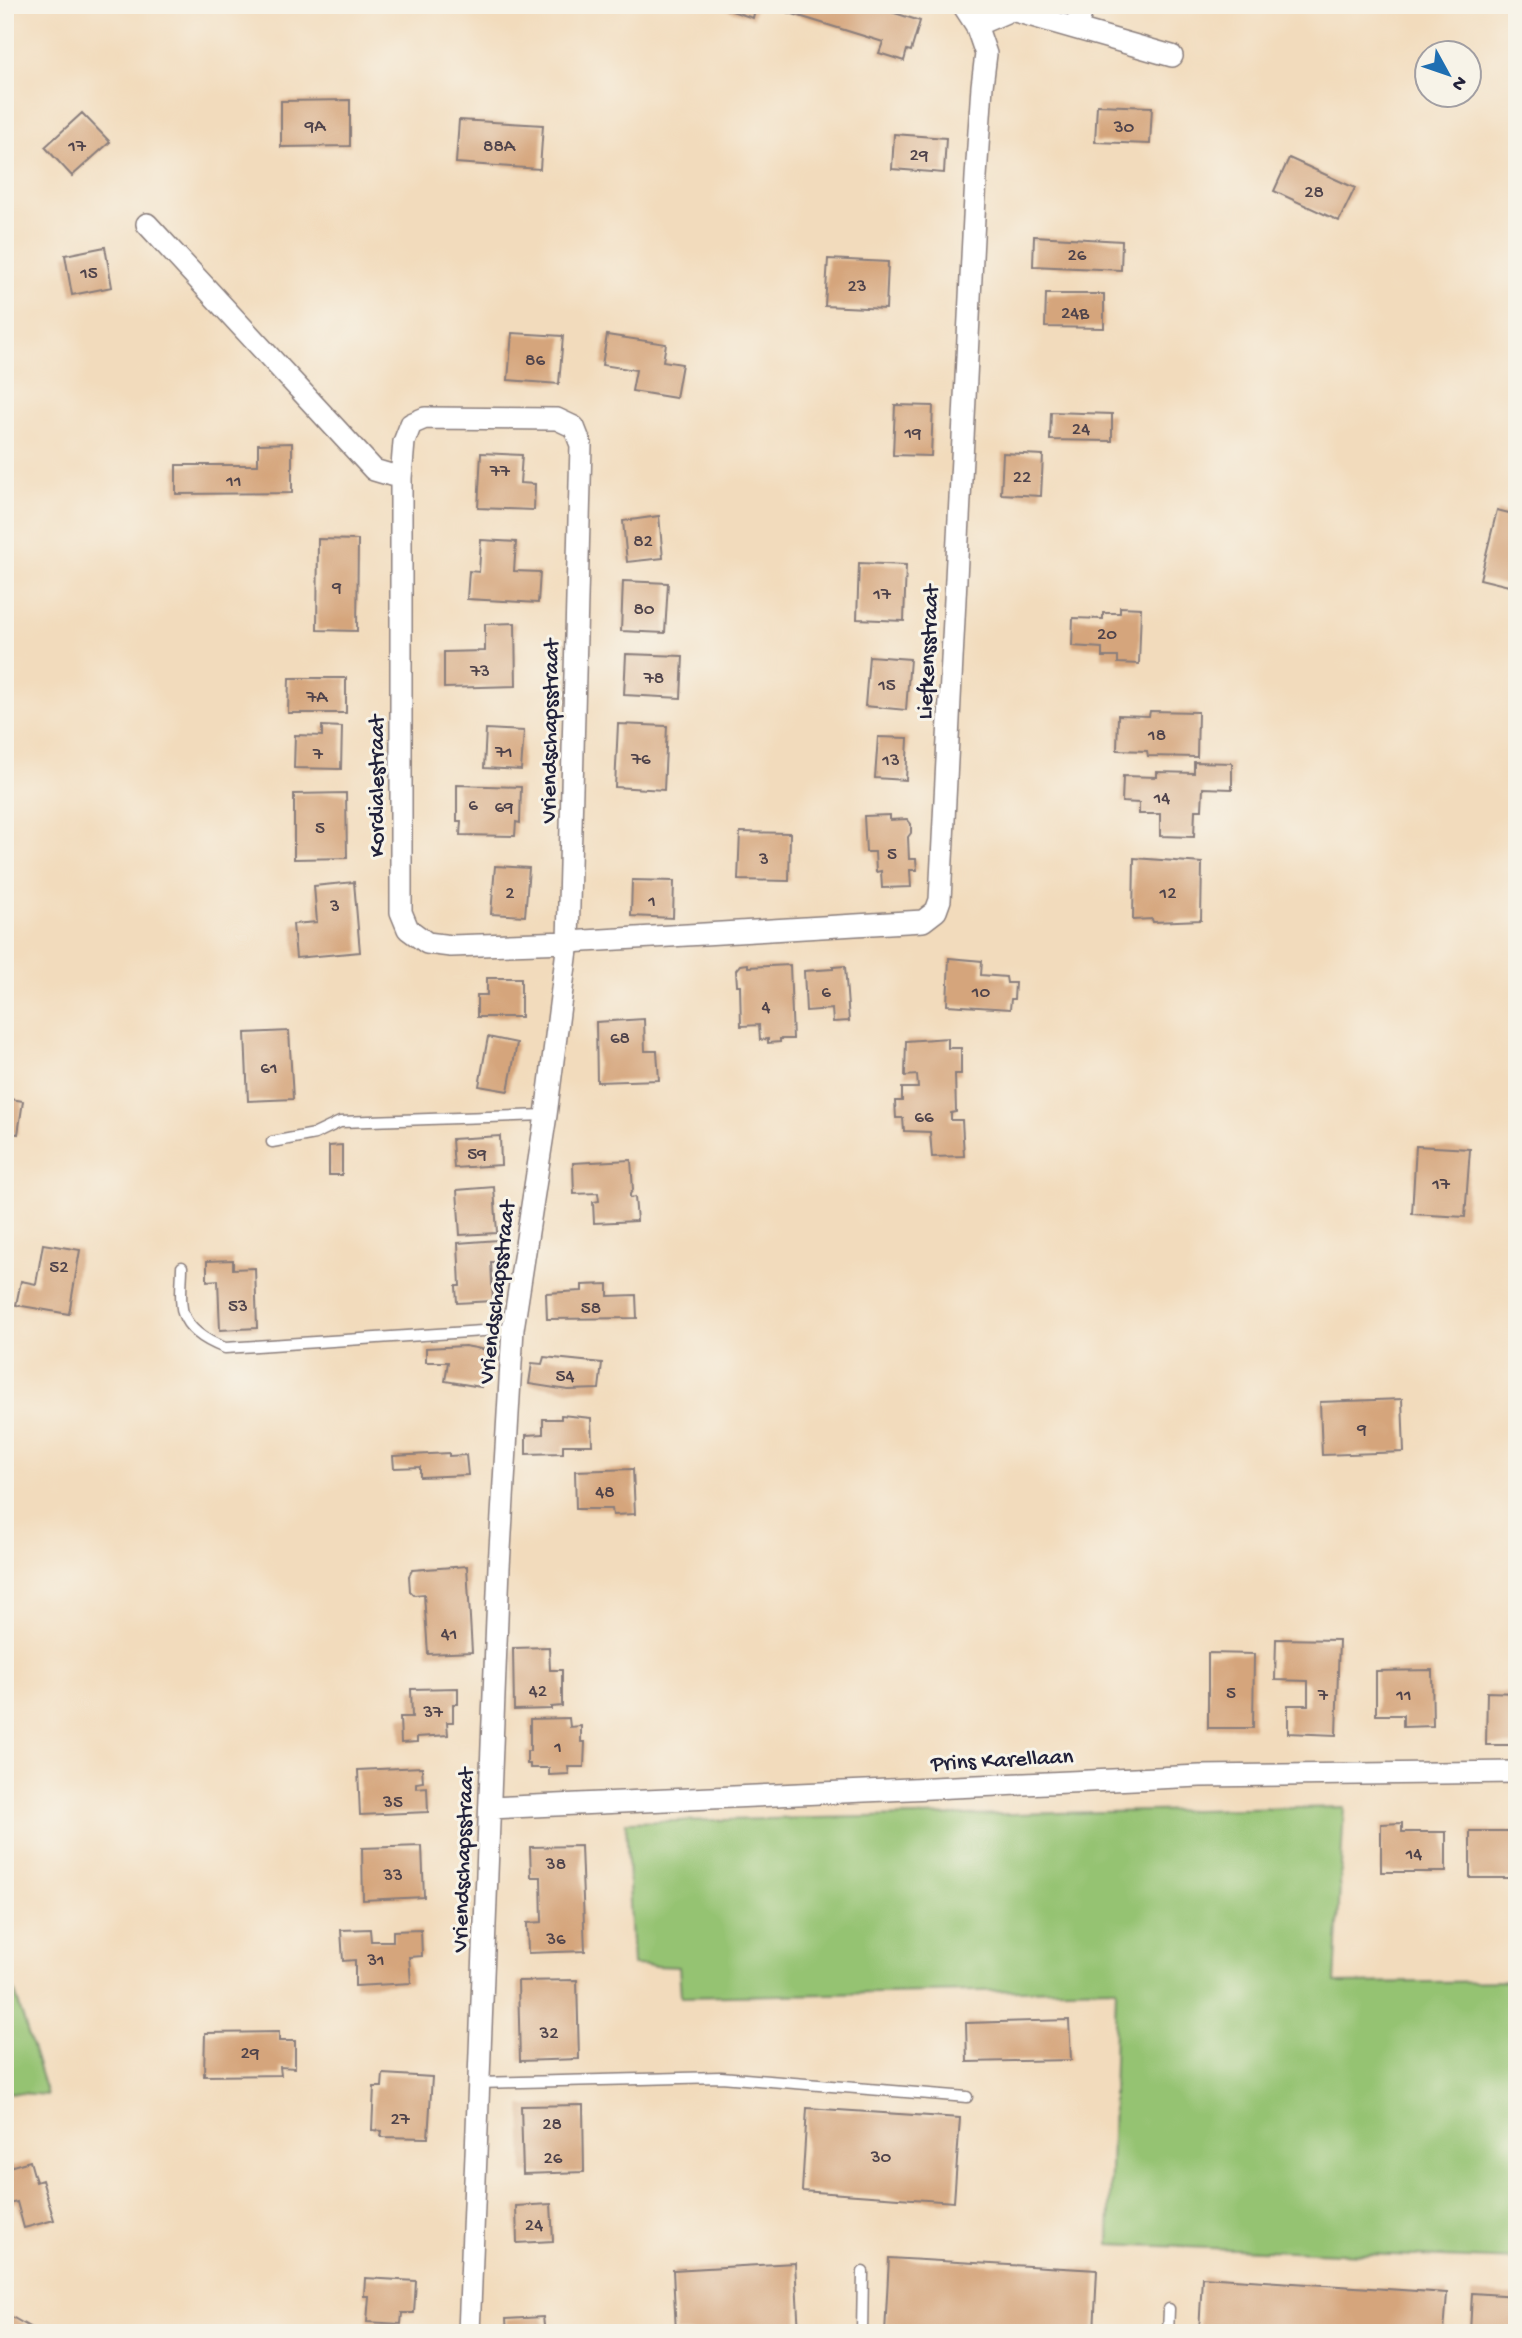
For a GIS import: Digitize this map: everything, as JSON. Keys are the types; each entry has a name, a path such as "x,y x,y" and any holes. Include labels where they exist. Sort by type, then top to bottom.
{"street":[{"name":"Liefkensstraat","path":"568,942 923,921 936,911 940,900 977,164 986,54 976,25 963,5"},
{"path":"1076,28 1084,5"},
{"path":"976,25 1011,10 1172,56"},
{"path":"147,224 374,470 401,478"},
{"name":"Vriendschapsstraat","path":"411,424 425,418 557,419 574,428 581,445 568,942 546,1115 513,1329 499,1567 469,2333"},
{"name":"Kordialestraat","path":"411,424 404,442 401,478 401,912 408,929 427,943 451,946 568,942"},
{"name":"Prins Karellaan","path":"490,1808 1200,1776 1517,1772"}],"lane":[{"path":"272,1142 316,1134 340,1122 546,1115"},
{"path":"181,1267 183,1313 197,1333 209,1342 225,1348 513,1329"},
{"path":"478,2083 721,2077 967,2097"},
{"path":"862,2333 863,2272"},
{"path":"1168,2333 1169,2309"}],"green space":[{"path":"1344,1807 1335,1983 1517,1981 1517,2260 1109,2244 1116,1988 681,1997 679,1967 633,1965 626,1822"},
{"path":"5,1960 47,2095 5,2092"}],"building":[{"path":"713,5 756,5 753,18"},
{"path":"782,5 869,5 920,21 911,51 907,50 904,61 879,53 883,42 780,10"},
{"path":"350,100 350,146 281,147 281,101"},
{"path":"1097,105 1152,107 1150,144 1095,142"},
{"path":"82,113 110,142 72,176 45,147"},
{"path":"459,120 543,125 540,169 456,163"},
{"path":"894,134 946,138 944,173 892,169"},
{"path":"1289,158 1355,188 1339,221 1274,191"},
{"path":"1034,236 1122,241 1121,270 1033,266"},
{"path":"105,247 112,287 72,295 65,255"},
{"path":"828,259 888,262 886,309 825,306"},
{"path":"1046,294 1104,294 1104,328 1045,327"},
{"path":"512,333 563,336 559,384 508,380"},
{"path":"607,335 666,344 663,361 682,364 676,398 632,391 636,370 602,365"},
{"path":"895,405 933,406 931,456 893,455"},
{"path":"1051,412 1112,414 1112,441 1050,440"},
{"path":"292,443 292,493 176,494 176,465 258,465 258,444"},
{"path":"481,453 522,455 520,483 535,484 534,510 478,508"},
{"path":"1003,453 1043,455 1041,496 1001,494"},
{"path":"1497,510 1517,515 1517,588 1480,579"},
{"path":"659,516 663,558 627,562 623,521"},
{"path":"318,539 358,540 357,631 317,630"},
{"path":"481,540 516,542 514,571 540,572 538,603 467,599 469,571 479,572"},
{"path":"859,563 906,565 904,621 857,619"},
{"path":"623,581 668,583 665,633 621,631"},
{"path":"1120,607 1141,608 1139,664 1118,663 1118,657 1102,657 1102,648 1072,646 1073,618 1103,619 1103,613 1120,613"},
{"path":"515,623 516,686 444,688 444,652 485,651 485,624"},
{"path":"626,654 683,656 681,698 624,695"},
{"path":"869,656 910,659 906,710 865,706"},
{"path":"289,678 346,678 346,713 288,713"},
{"path":"1150,711 1198,712 1197,757 1148,756 1147,751 1117,750 1118,715 1149,716"},
{"path":"618,724 667,726 664,790 615,787"},
{"path":"322,726 342,727 341,769 294,768 295,735 322,736"},
{"path":"486,729 524,731 521,770 484,768"},
{"path":"878,737 908,738 906,780 875,778"},
{"path":"1194,762 1232,763 1232,789 1203,788 1202,810 1195,810 1194,837 1160,836 1160,814 1139,814 1139,803 1122,802 1123,776 1157,777 1157,772 1194,773"},
{"path":"457,785 521,787 520,823 516,822 515,836 460,835 461,821 457,821"},
{"path":"346,793 347,858 294,859 294,794"},
{"path":"890,815 890,820 907,819 911,824 908,837 909,859 916,859 917,870 910,870 911,887 882,888 881,871 876,872 875,852 866,852 864,816"},
{"path":"740,832 790,833 789,881 738,880"},
{"path":"1134,858 1202,863 1201,920 1133,920"},
{"path":"495,866 529,868 525,916 491,914"},
{"path":"632,880 674,881 673,918 631,916"},
{"path":"354,882 360,952 296,958 293,924 317,922 314,886"},
{"path":"949,958 982,961 981,975 1006,977 1007,983 1015,983 1010,1009 947,1005"},
{"path":"748,964 748,967 790,965 793,1039 768,1043 768,1039 760,1040 759,1025 741,1026 740,985 737,985 736,970 740,965"},
{"path":"845,966 849,1021 833,1022 832,1009 806,1011 804,971"},
{"path":"487,978 521,978 521,1017 477,1017 477,995 487,995"},
{"path":"644,1019 645,1051 657,1051 659,1080 597,1082 596,1022"},
{"path":"289,1031 293,1099 248,1101 245,1033"},
{"path":"488,1037 517,1043 508,1091 479,1086"},
{"path":"948,1038 948,1048 961,1048 961,1074 955,1074 956,1112 951,1113 951,1120 962,1120 964,1156 932,1157 930,1132 904,1131 903,1118 896,1118 895,1101 902,1101 902,1088 918,1088 917,1075 905,1076 906,1041"},
{"path":"5,1098 23,1101 18,1134 5,1132"},
{"path":"500,1136 501,1165 454,1168 452,1139"},
{"path":"342,1145 342,1175 329,1175 329,1146"},
{"path":"1416,1146 1470,1149 1465,1217 1412,1214"},
{"path":"631,1160 633,1190 630,1198 635,1197 637,1221 594,1223 593,1202 599,1201 598,1193 574,1194 573,1163"},
{"path":"494,1187 497,1233 460,1235 457,1190"},
{"path":"498,1240 499,1262 491,1262 493,1301 457,1303 456,1286 460,1286 458,1243"},
{"path":"43,1244 80,1250 69,1314 16,1305 21,1281 36,1284"},
{"path":"233,1260 233,1269 255,1268 257,1328 220,1330 218,1280 207,1281 207,1261"},
{"path":"608,1284 608,1296 636,1295 637,1318 547,1319 546,1293 582,1291 582,1285"},
{"path":"465,1346 487,1350 481,1387 445,1381 448,1362 426,1362 426,1348"},
{"path":"544,1357 602,1363 599,1389 568,1390 529,1384 532,1363 542,1364"},
{"path":"1402,1399 1404,1452 1322,1455 1320,1402"},
{"path":"561,1415 591,1418 592,1445 563,1445 563,1453 526,1454 526,1435 543,1434 543,1419 561,1419"},
{"path":"449,1453 449,1456 466,1455 468,1475 420,1477 420,1467 394,1468 393,1456"},
{"path":"633,1469 635,1514 613,1515 612,1509 576,1509 575,1471"},
{"path":"467,1566 472,1652 428,1654 424,1594 414,1595 410,1591 409,1576 412,1570"},
{"path":"1276,1639 1339,1640 1336,1735 1288,1733 1288,1705 1308,1705 1308,1681 1275,1680"},
{"path":"549,1647 550,1670 562,1670 562,1706 514,1710 513,1648"},
{"path":"1208,1653 1254,1654 1253,1728 1208,1728"},
{"path":"1432,1670 1433,1726 1403,1727 1403,1715 1376,1715 1376,1671"},
{"path":"458,1688 458,1704 453,1704 453,1722 447,1722 448,1735 417,1737 417,1742 401,1743 400,1717 412,1717 411,1689"},
{"path":"1487,1692 1517,1693 1517,1745 1486,1745"},
{"path":"569,1718 570,1727 581,1726 581,1742 585,1742 584,1767 568,1767 569,1774 549,1775 549,1768 530,1768 530,1764 527,1764 527,1751 530,1751 530,1719"},
{"path":"422,1767 423,1782 416,1783 416,1788 427,1787 428,1812 360,1815 358,1770"},
{"path":"1402,1823 1402,1832 1446,1832 1446,1872 1381,1872 1381,1824"},
{"path":"1470,1831 1517,1831 1517,1878 1470,1878"},
{"path":"422,1846 424,1897 363,1900 362,1848"},
{"path":"581,1846 585,1951 528,1953 527,1923 542,1922 541,1877 531,1877 530,1847"},
{"path":"370,1929 371,1941 393,1941 393,1931 421,1930 422,1956 409,1957 411,1983 355,1986 355,1960 343,1961 341,1930"},
{"path":"577,1980 579,2059 520,2061 518,1981"},
{"path":"1069,2020 1071,2060 967,2062 966,2023"},
{"path":"279,2032 279,2041 295,2041 295,2068 280,2067 281,2075 204,2076 205,2033"},
{"path":"383,2074 432,2077 428,2138 381,2137 382,2131 372,2130 374,2087 382,2087"},
{"path":"583,2105 584,2172 523,2174 521,2106"},
{"path":"807,2108 960,2118 954,2202 802,2191"},
{"path":"5,2158 9,2167 30,2161 36,2182 42,2180 54,2220 24,2228 17,2202 5,2205"},
{"path":"551,2204 553,2241 517,2243 516,2206"},
{"path":"889,2258 1097,2270 1094,2333 885,2333"},
{"path":"795,2263 799,2333 676,2333 673,2270"},
{"path":"1202,2277 1447,2293 1444,2333 1199,2333"},
{"path":"365,2278 416,2281 414,2313 402,2313 401,2324 367,2322 369,2296 364,2296"},
{"path":"1472,2293 1517,2296 1517,2333 1470,2333"},
{"path":"5,2313 40,2333 5,2333"},
{"path":"543,2317 545,2333 507,2333 506,2319"}]}
